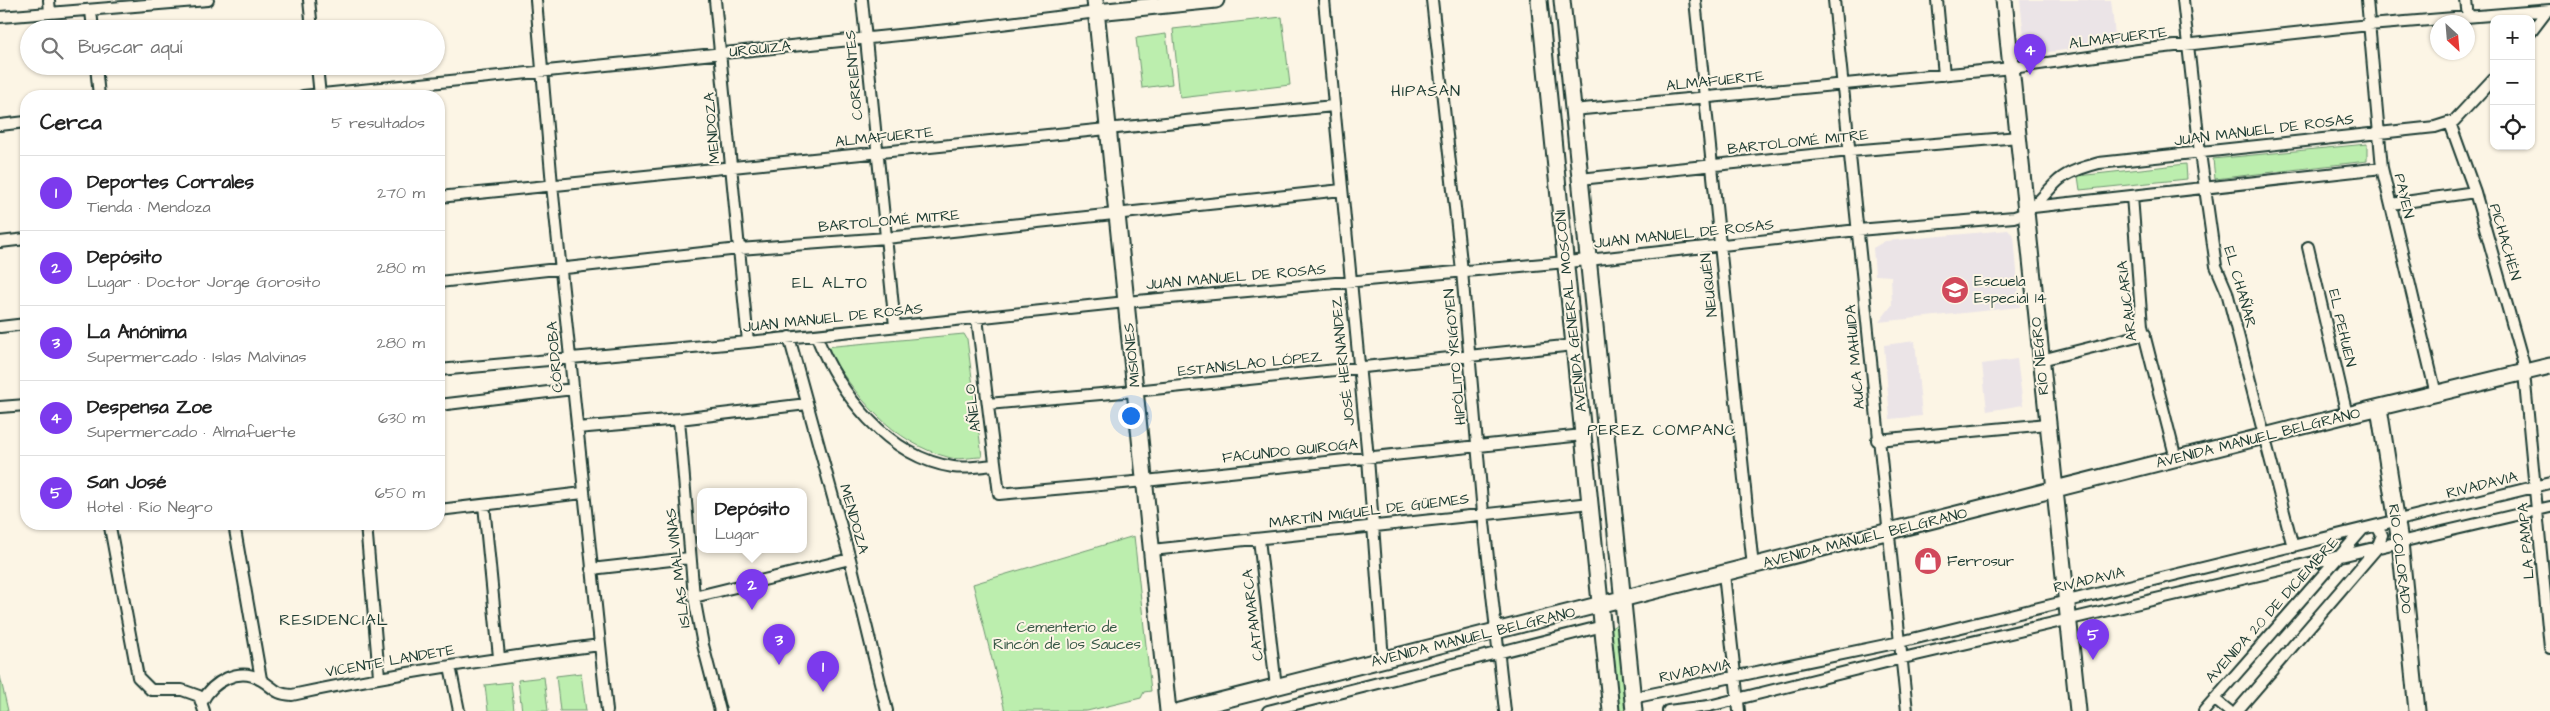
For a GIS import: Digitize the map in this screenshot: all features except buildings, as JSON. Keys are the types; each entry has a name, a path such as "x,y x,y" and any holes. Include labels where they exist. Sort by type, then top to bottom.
{"street":[{"path":"49,0 50,13"},
{"path":"0,16 91,11 202,0"},
{"path":"308,0 311,20"},
{"name":"CÓRDOBA","path":"536,0 541,73 571,358 576,428 607,711"},
{"name":"MENDOZA","path":"715,0 748,342"},
{"name":"CORRIENTES","path":"862,0 876,154 895,326"},
{"name":"URQUIZA","path":"378,90 865,38 1096,6 1216,0"},
{"name":"JOSÉ HERNANDEZ","path":"1324,0 1368,458 1383,660"},
{"name":"HIPÓLITO YRIGOYEN","path":"1432,0 1462,271 1483,513 1498,631 1505,711"},
{"name":"AVENIDA GENERAL MOSCONI","path":"1539,0 1611,711"},
{"name":"AVENIDA GENERAL MOSCONI","path":"1562,0 1633,704"},
{"name":"NEUQUÉN","path":"1695,0 1753,567"},
{"name":"AUCA MAHUIDA","path":"1834,0 1907,711"},
{"path":"1937,0 1944,75"},
{"name":"RÍO NEGRO","path":"2004,0 2029,211 2047,424 2056,490 2078,711"},
{"name":"EL CHAÑAR","path":"2183,0 2204,187 2216,266 2227,292 2293,547"},
{"name":"PAYEN","path":"2367,0 2382,168 2436,394"},
{"path":"2466,0 2468,15"},
{"name":"MISIONES","path":"1096,6 1168,711"},
{"path":"2535,27 2548,10"},
{"name":"ALMAFUERTE","path":"2475,16 2548,10"},
{"path":"91,11 92,20"},
{"name":"ALMAFUERTE","path":"1573,110 1706,98 1842,82 2012,68 2188,45 2430,20"},
{"path":"97,75 98,90"},
{"path":"318,75 319,90"},
{"path":"2450,122 2490,82"},
{"name":"ALMAFUERTE","path":"445,196 731,169 1108,128 1333,106"},
{"name":"JUAN MANUEL DE ROSAS","path":"2029,211 2060,179 2080,168 2099,163 2435,127 2450,122"},
{"name":"PICHACHÉN","path":"2450,122 2475,192 2525,372"},
{"path":"0,125 20,123"},
{"name":"BARTOLOMÉ MITRE","path":"1580,179 1713,167 1850,151 2019,137"},
{"name":"JUAN MANUEL DE ROSAS","path":"445,369 748,342 1126,302 1588,260 1858,230 2014,217 2029,211 2132,196 2382,168"},
{"name":"BARTOLOMÉ MITRE","path":"445,281 739,249 886,238 1342,190"},
{"path":"2391,204 2475,192"},
{"name":"ARAUCARIA","path":"2132,196 2145,334 2176,459"},
{"path":"0,242 20,240"},
{"name":"EL PEHUEN","path":"2308,247 2347,415"},
{"name":"AÑELO","path":"977,318 999,494"},
{"path":"0,327 20,325"},
{"path":"2041,360 2145,334"},
{"path":"816,335 824,355 845,390 866,416 887,437 928,459 951,467 995,465"},
{"name":"MENDOZA","path":"789,337 850,558 887,711"},
{"name":"ESTANISLAO LÓPEZ","path":"988,404 1135,391 1574,344"},
{"name":"AVENIDA MANUEL BELGRANO","path":"1180,711 2347,415 2550,366"},
{"name":"LA PAMPA","path":"2525,372 2524,392 2536,486 2550,648"},
{"path":"445,404 573,389"},
{"path":"576,428 679,420 807,404"},
{"path":"0,407 20,405"},
{"name":"RÍO COLORADO","path":"2379,408 2400,542 2417,711"},
{"name":"ISLAS MALVINAS","path":"679,420 689,558 694,597 703,645 720,711"},
{"path":"1878,440 2047,424"},
{"name":"FACUNDO QUIROGA","path":"999,494 1144,482 1583,435"},
{"name":"RIVADAVIA","path":"1633,704 1735,678 1900,642 2550,483"},
{"path":"445,509 583,493"},
{"name":"MARTÍN MIGUEL DE GÜEMES","path":"1152,550 1590,503"},
{"path":"484,505 499,657"},
{"path":"1668,711 1709,706 1902,658 2550,507"},
{"path":"2237,711 2377,548 2382,535 2377,526"},
{"name":"VICENTE LANDETE","path":"110,530 138,677 151,690 182,690 219,682 238,674 261,680 280,694 292,695 379,676 499,657 600,645"},
{"path":"235,530 261,680"},
{"path":"367,530 379,676"},
{"name":"AVENIDA 20 DE DICIEMBRE","path":"2204,711 2305,593 2363,530"},
{"name":"CATAMARCA","path":"1259,539 1276,687"},
{"path":"591,569 689,558"},
{"path":"694,597 850,558"},
{"path":"1724,574 1739,711"},
{"path":"1268,711 1603,626"},
{"path":"450,666 459,711"},
{"path":"203,707 207,691 219,682"},
{"path":"182,690 199,696 203,707"},
{"path":"2214,699 2229,711"}],"shaded area":[{"path":"2020,0 2111,0 2116,44 2032,54 2025,46"},
{"name":"Escuela Especial 14","path":"2008,230 2014,236 2020,307 1879,322 1892,305 1891,276 1875,275 1873,248 1885,241"},
{"path":"1915,341 1922,416 1890,419 1884,345"},
{"path":"2017,359 2023,405 1987,411 1982,364"}],"green space":[{"path":"1282,17 1290,85 1180,98 1173,29"},
{"path":"1166,34 1172,84 1142,88 1136,38"},
{"path":"2367,144 2367,161 2215,179 2213,159"},
{"path":"2186,164 2187,179 2080,190 2078,176"},
{"path":"964,334 967,339 982,457 951,458 930,451 910,441 893,429 863,400 825,347"},
{"name":"Cementerio de Rincón de los Sauces","path":"1134,536 1151,691 1144,692 1141,698 1087,711 1005,711 973,584"},
{"path":"1617,624 1626,711 1615,711 1607,631"},
{"path":"581,673 586,711 560,711 556,676"},
{"path":"0,676 8,711 0,711"},
{"path":"544,677 548,711 522,711 518,680"},
{"path":"511,682 514,711 488,711 485,685"}],"place":[{"name":"Despensa Zoe","path":"2030,75"},
{"name":"Escuela Especial 14","path":"1955,290"},
{"name":"Ferrosur","path":"1928,561"},
{"name":"Depósito","path":"752,610"},
{"name":"San José","path":"2093,660"},
{"name":"La Anónima","path":"779,665"},
{"name":"Deportes Corrales","path":"823,692"}],"district":[{"name":"HIPASAN","path":"1426,91"},
{"name":"EL ALTO","path":"830,283"},
{"name":"PEREZ COMPANC","path":"1662,430"},
{"name":"RESIDENCIAL","path":"334,620"}]}
